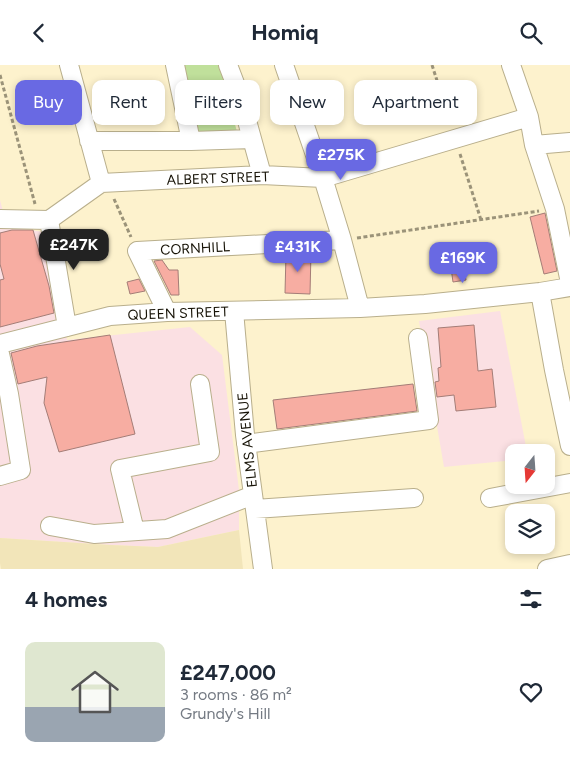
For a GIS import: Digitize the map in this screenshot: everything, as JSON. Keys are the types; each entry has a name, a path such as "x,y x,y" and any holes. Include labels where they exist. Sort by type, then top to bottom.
{"street":[{"path":"0,219 44,219 104,183 89,141 69,65"},
{"path":"175,65 191,141"},
{"path":"228,65 242,99 262,175"},
{"path":"284,65 323,177 360,308"},
{"path":"511,65 529,117 534,145 555,209 570,283"},
{"name":"ALBERT STREET","path":"104,183 262,175 323,177 529,117"},
{"path":"89,141 252,139"},
{"path":"534,145 570,142"},
{"path":"44,219 67,327"},
{"name":"CORNHILL","path":"137,251 342,241"},
{"path":"137,251 167,312"},
{"name":"QUEEN STREET","path":"0,344 110,316 167,312 360,308 434,303 570,287"},
{"path":"540,292 562,373 570,446"},
{"name":"ELMS AVENUE","path":"234,311 246,444 263,569"},
{"path":"246,444 429,420 418,338"},
{"path":"0,354 9,394 21,470 0,476"},
{"path":"134,531 120,469 210,452 200,384"},
{"path":"490,499 570,483"},
{"path":"50,526 94,534 167,529 254,502 414,499"},
{"path":"547,569 570,564"}],"path":[{"path":"432,65 481,220"},
{"path":"0,75 44,219"},
{"path":"104,183 137,251"},
{"path":"342,241 555,209"}],"shaded area":[{"path":"0,200 7,227 44,232 67,340 190,327 222,355 239,490 239,530 158,547 0,538"},
{"path":"500,311 525,444 505,444 505,461 444,467 419,321"},
{"path":"239,530 243,569 1,569 0,563 0,538 158,547"}],"green space":[{"path":"179,65 220,65 224,80 182,80"},
{"path":"192,125 235,125 238,136 195,137"}],"building":[{"path":"545,213 557,271 544,274 530,217"},
{"path":"12,230 33,230 49,286 54,313 0,327 0,280 4,279 0,264 0,233"},
{"path":"311,252 310,294 285,293 286,254"},
{"path":"463,259 466,280 453,282 450,261"},
{"path":"162,260 169,270 178,270 179,295 171,295 154,261"},
{"path":"139,279 145,291 130,294 127,282"},
{"path":"474,325 478,371 492,369 496,407 456,411 454,395 437,397 435,382 439,381 438,368 441,367 438,328"},
{"path":"110,335 135,434 59,452 44,403 47,377 18,384 11,353 37,346"},
{"path":"413,384 417,411 277,429 273,400"}]}
